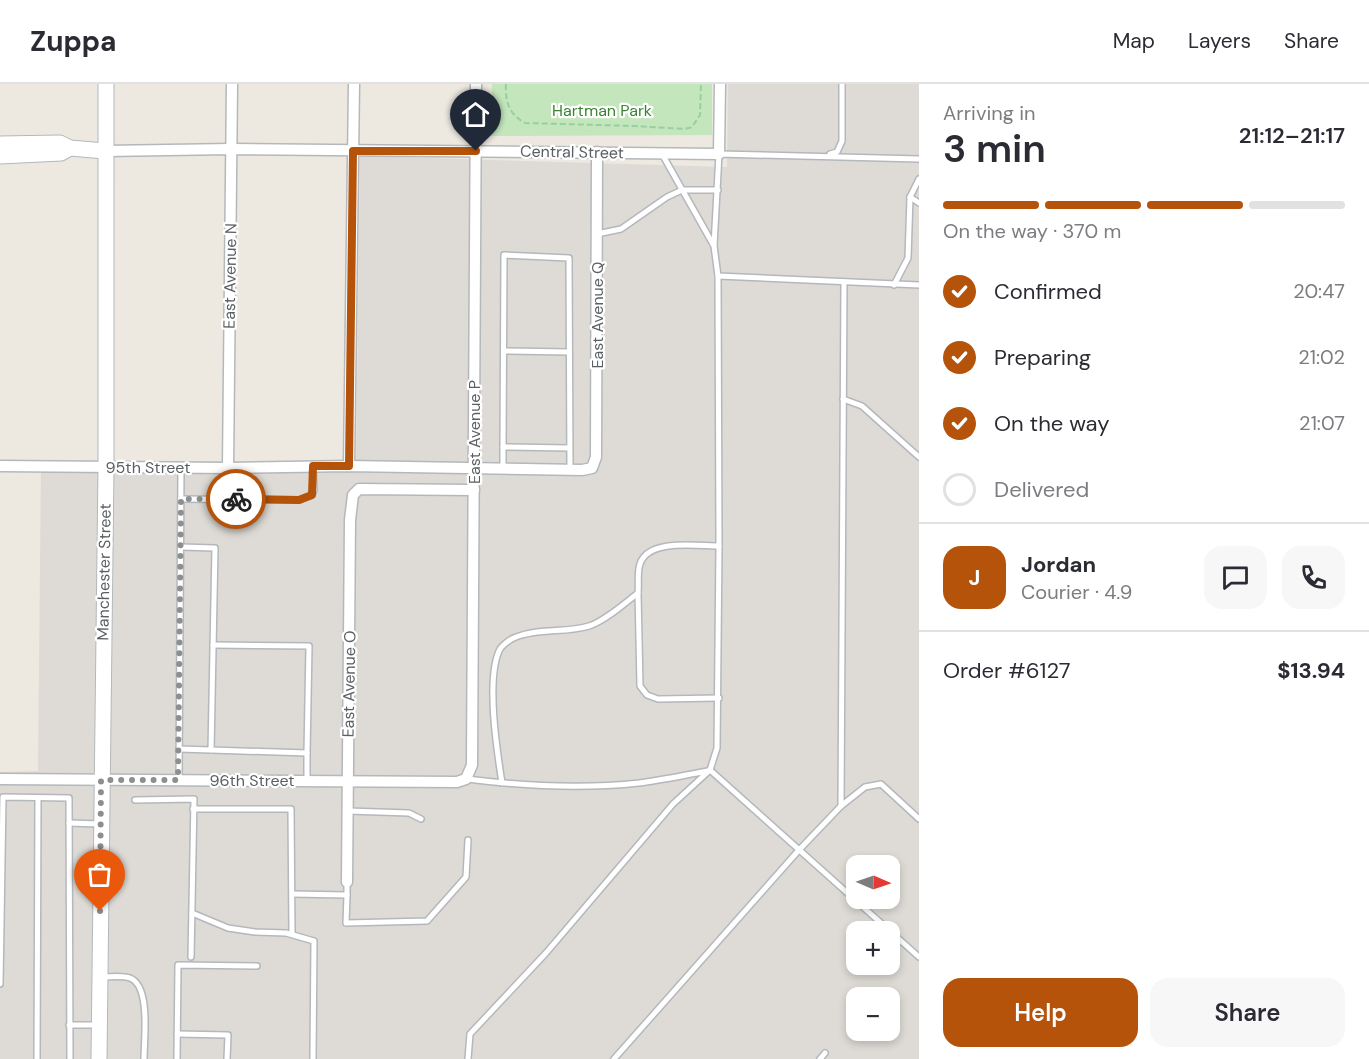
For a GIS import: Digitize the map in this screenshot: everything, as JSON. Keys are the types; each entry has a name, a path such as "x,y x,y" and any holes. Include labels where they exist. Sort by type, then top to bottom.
{"street":[{"name":"Manchester Street","path":"99,1059 106,467 106,84"},
{"name":"East Avenue N","path":"228,468 232,84"},
{"path":"349,466 354,84"},
{"name":"East Avenue P","path":"466,779 472,765 476,84"},
{"path":"719,154 720,84"},
{"name":"Central Street","path":"0,144 60,143 70,148 105,151 231,149 719,154"},
{"name":"Central Street","path":"0,156 61,153 70,148"},
{"name":"East Avenue Q","path":"584,470 592,468 596,457 597,152"},
{"name":"95th Street","path":"0,466 228,468 349,466 584,470"},
{"path":"384,468 383,489 474,490"},
{"name":"East Avenue O","path":"347,882 350,520 354,495 359,489 383,489"},
{"name":"96th Street","path":"0,779 457,782 466,779"}],"lane":[{"path":"822,156 837,152 842,141 842,84"},
{"path":"661,153 714,246"},
{"name":"Central Street","path":"719,154 919,159"},
{"path":"468,1059 470,1034 546,953 673,804 710,770 717,748 719,698 718,276 714,246 719,154"},
{"path":"894,285 908,258 910,197 919,179"},
{"path":"597,234 621,229 667,197 682,190 718,190"},
{"path":"910,197 919,203"},
{"path":"503,469 504,255 569,258 570,470"},
{"path":"718,276 919,285"},
{"path":"841,806 844,282"},
{"path":"504,351 569,352"},
{"path":"843,399 862,406 919,457"},
{"path":"503,447 569,448"},
{"path":"181,499 299,500 312,495 314,490 313,466"},
{"path":"178,780 182,467"},
{"path":"719,546 663,546 648,551 640,564 638,592 640,686 647,696 658,699 719,698"},
{"path":"181,547 214,548 211,750"},
{"path":"502,783 495,741 494,679 494,668 500,648 514,637 589,626 616,610 638,592"},
{"path":"213,645 309,646 308,781"},
{"path":"179,749 307,753"},
{"path":"466,779 570,786 638,783 710,770"},
{"path":"710,770 918,953"},
{"path":"614,1059 799,850 841,806 865,787 881,784 919,819"},
{"path":"0,984 3,797 69,798 70,1059"},
{"path":"37,1059 38,798"},
{"path":"135,800 194,799 191,957"},
{"path":"193,809 291,808 292,934"},
{"path":"348,810 410,813 421,819"},
{"path":"69,823 101,824"},
{"path":"347,882 346,923 427,921 466,877 468,840"},
{"path":"292,894 347,895"},
{"path":"192,913 228,927 255,932 292,934 314,941 313,1059"},
{"path":"177,1059 178,965 257,966"},
{"path":"100,977 129,978 137,982 144,996 144,1059"},
{"path":"69,1025 99,1025"},
{"path":"177,1034 228,1035 227,1059"},
{"path":"820,1059 825,1053"}],"path":[{"path":"506,84 510,111 525,123 686,129 692,127 700,115 701,84"}],"shaded area":[{"path":"728,84 919,84 919,1059 0,1059 0,772 38,771 41,462 356,461 360,156 727,167"}],"green space":[{"name":"Hartman Park","path":"492,84 712,84 712,135 491,136"}],"way so far":[{"path":"100,911 101,780 178,780 181,499 236,499"}],"route":[{"path":"236,499 299,500 307,498 314,490 313,466 349,466 353,151 476,151"}]}
